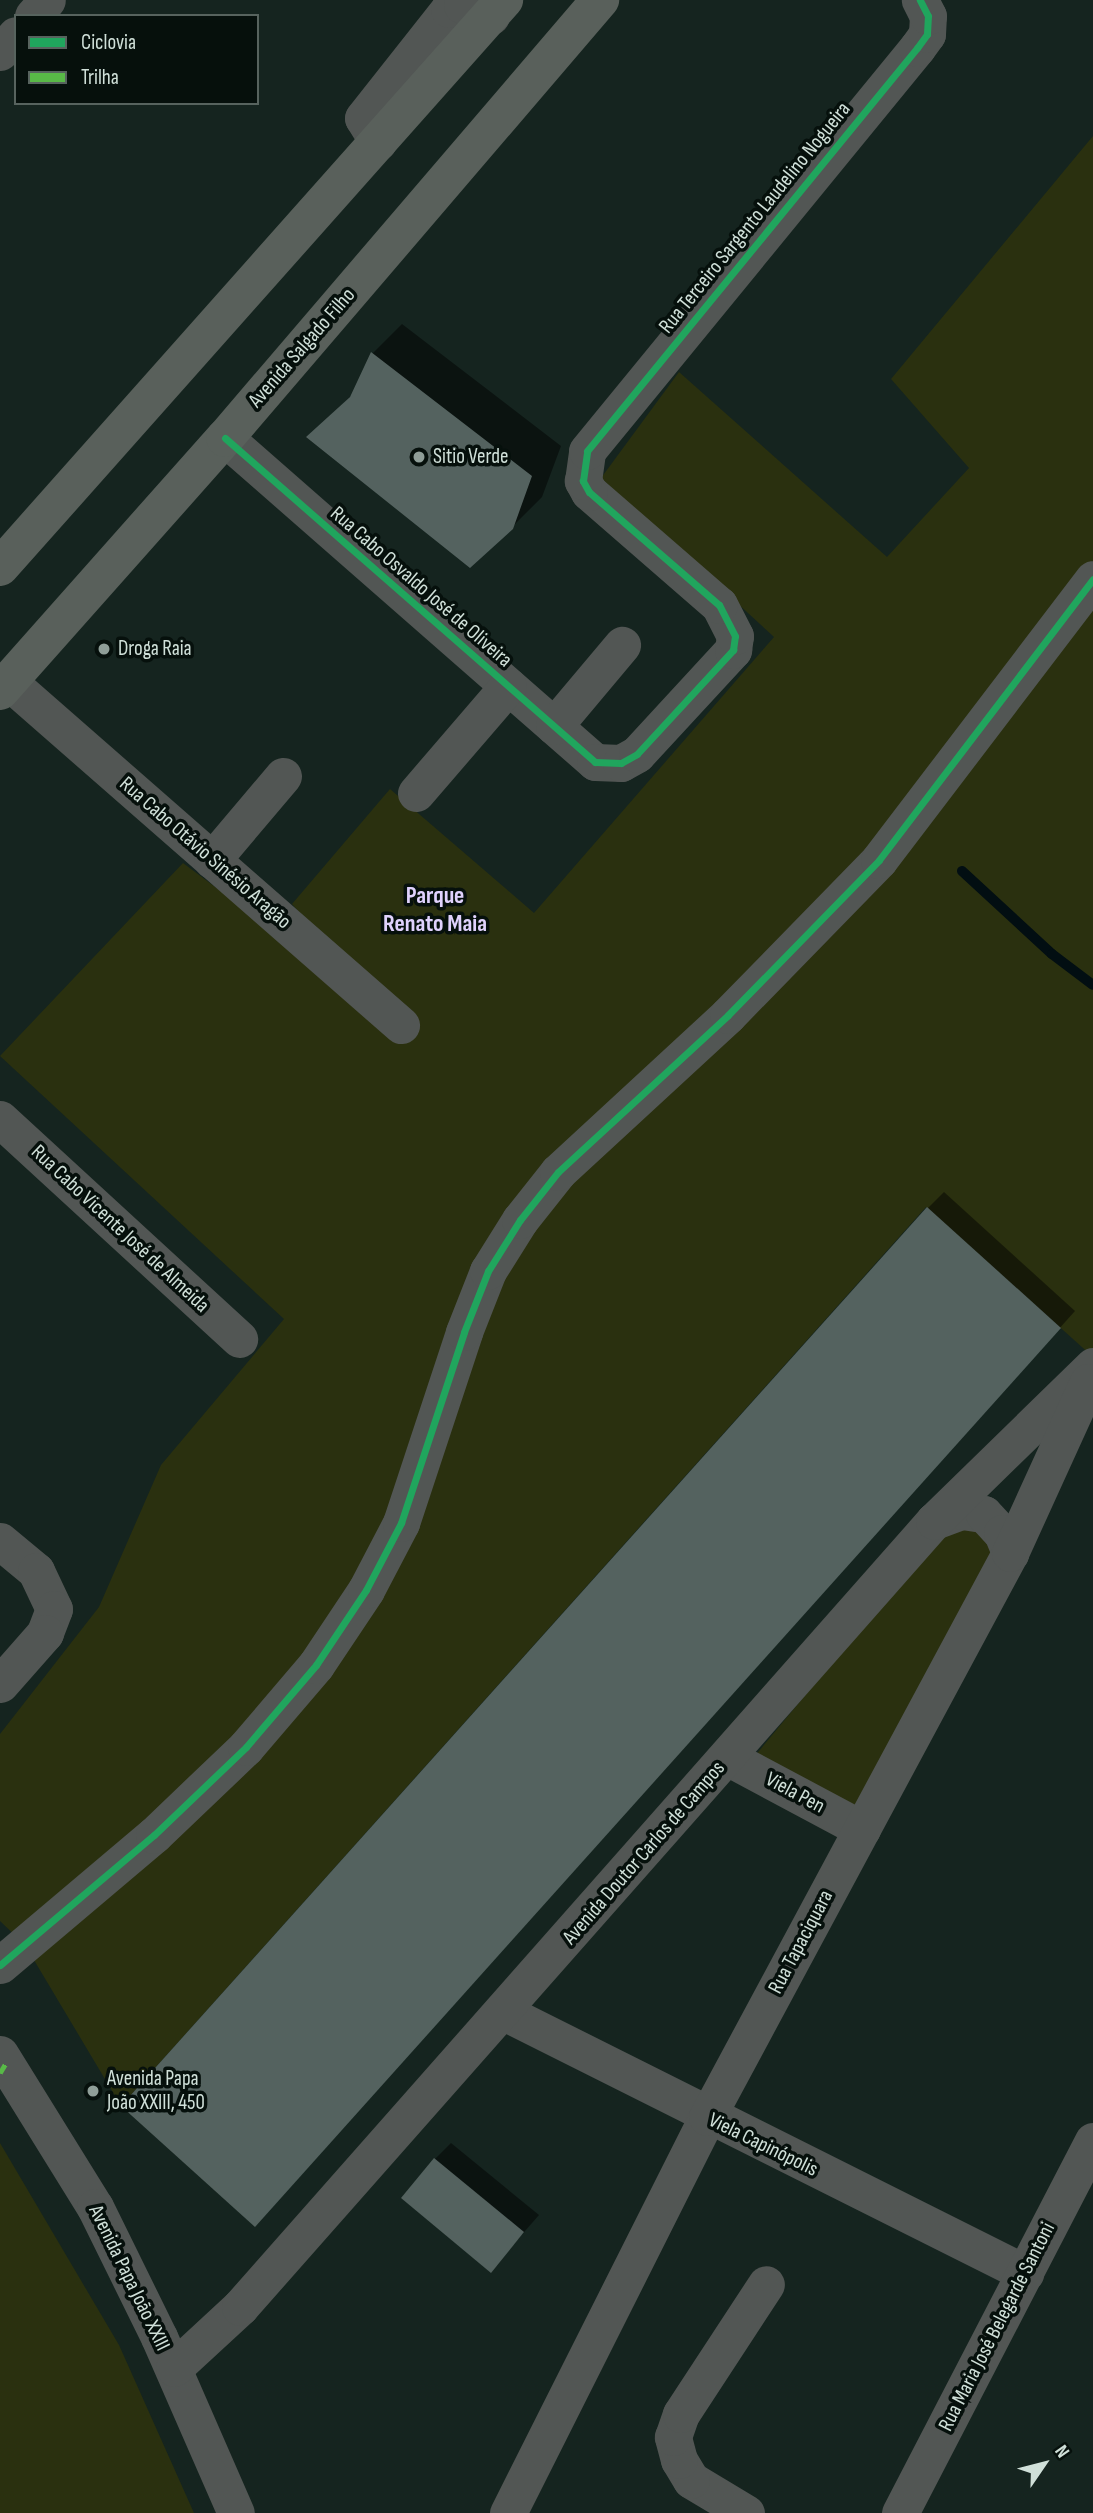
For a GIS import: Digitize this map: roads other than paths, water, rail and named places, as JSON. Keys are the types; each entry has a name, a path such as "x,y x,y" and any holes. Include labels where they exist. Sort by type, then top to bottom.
{"main road":[{"name":"Avenida Salgado Filho","path":"4,687 225,438 600,0"},
{"path":"0,567 497,8"}],"street":[{"path":"35,14 47,0"},
{"name":"Rua Terceiro Sargento Laudelino Nogueira","path":"595,762 621,763 637,754 733,650 735,636 719,605 589,492 583,481 587,451 917,48 926,34 928,16 920,0"},
{"path":"0,52 14,37"},
{"name":"Rua Cabo Osvaldo José de Oliveira","path":"225,438 595,762"},
{"path":"0,1965 154,1835 246,1747 316,1665 366,1590 401,1523 464,1332 488,1271 520,1220 558,1172 728,1015 879,860 1093,579"},
{"path":"554,726 622,645"},
{"path":"416,793 508,686"},
{"name":"Rua Cabo Otávio Sinésio Aragão","path":"4,687 212,860 401,1025"},
{"path":"212,860 283,776"},
{"name":"Rua Cabo Vicente José de Almeida","path":"0,1119 239,1339"},
{"name":"Avenida Doutor Carlos de Campos","path":"177,2350 240,2307 505,2012 934,1521 1093,1366"},
{"name":"Rua Tapaciquara","path":"508,2513 707,2118 1010,1553 1093,1371"},
{"path":"934,1521 962,1511 984,1514 1002,1533 1010,1553"},
{"path":"0,1541 36,1571 54,1609 45,1633 0,1684"},
{"name":"Viela Pen","path":"727,1757 862,1829"},
{"name":"Viela Capinópolis","path":"505,2012 707,2118 1025,2273"},
{"name":"Avenida Papa João XXIII","path":"2,2064 95,2207 177,2350 236,2513"},
{"name":"Rua Maria José Belegarde Santoni","path":"901,2513 1093,2141"},
{"path":"746,2513 691,2480 679,2460 673,2438 681,2414 766,2284"}],"waterway":[{"path":"962,871 1052,954 1093,985"}],"place":[{"name":"Sitio Verde","path":"419,457"},
{"name":"Droga Raia","path":"104,649"},
{"name":"Avenida Papa João XXIII, 450","path":"93,2091"}],"district":[{"name":"Parque Renato Maia","path":"435,910"}]}
